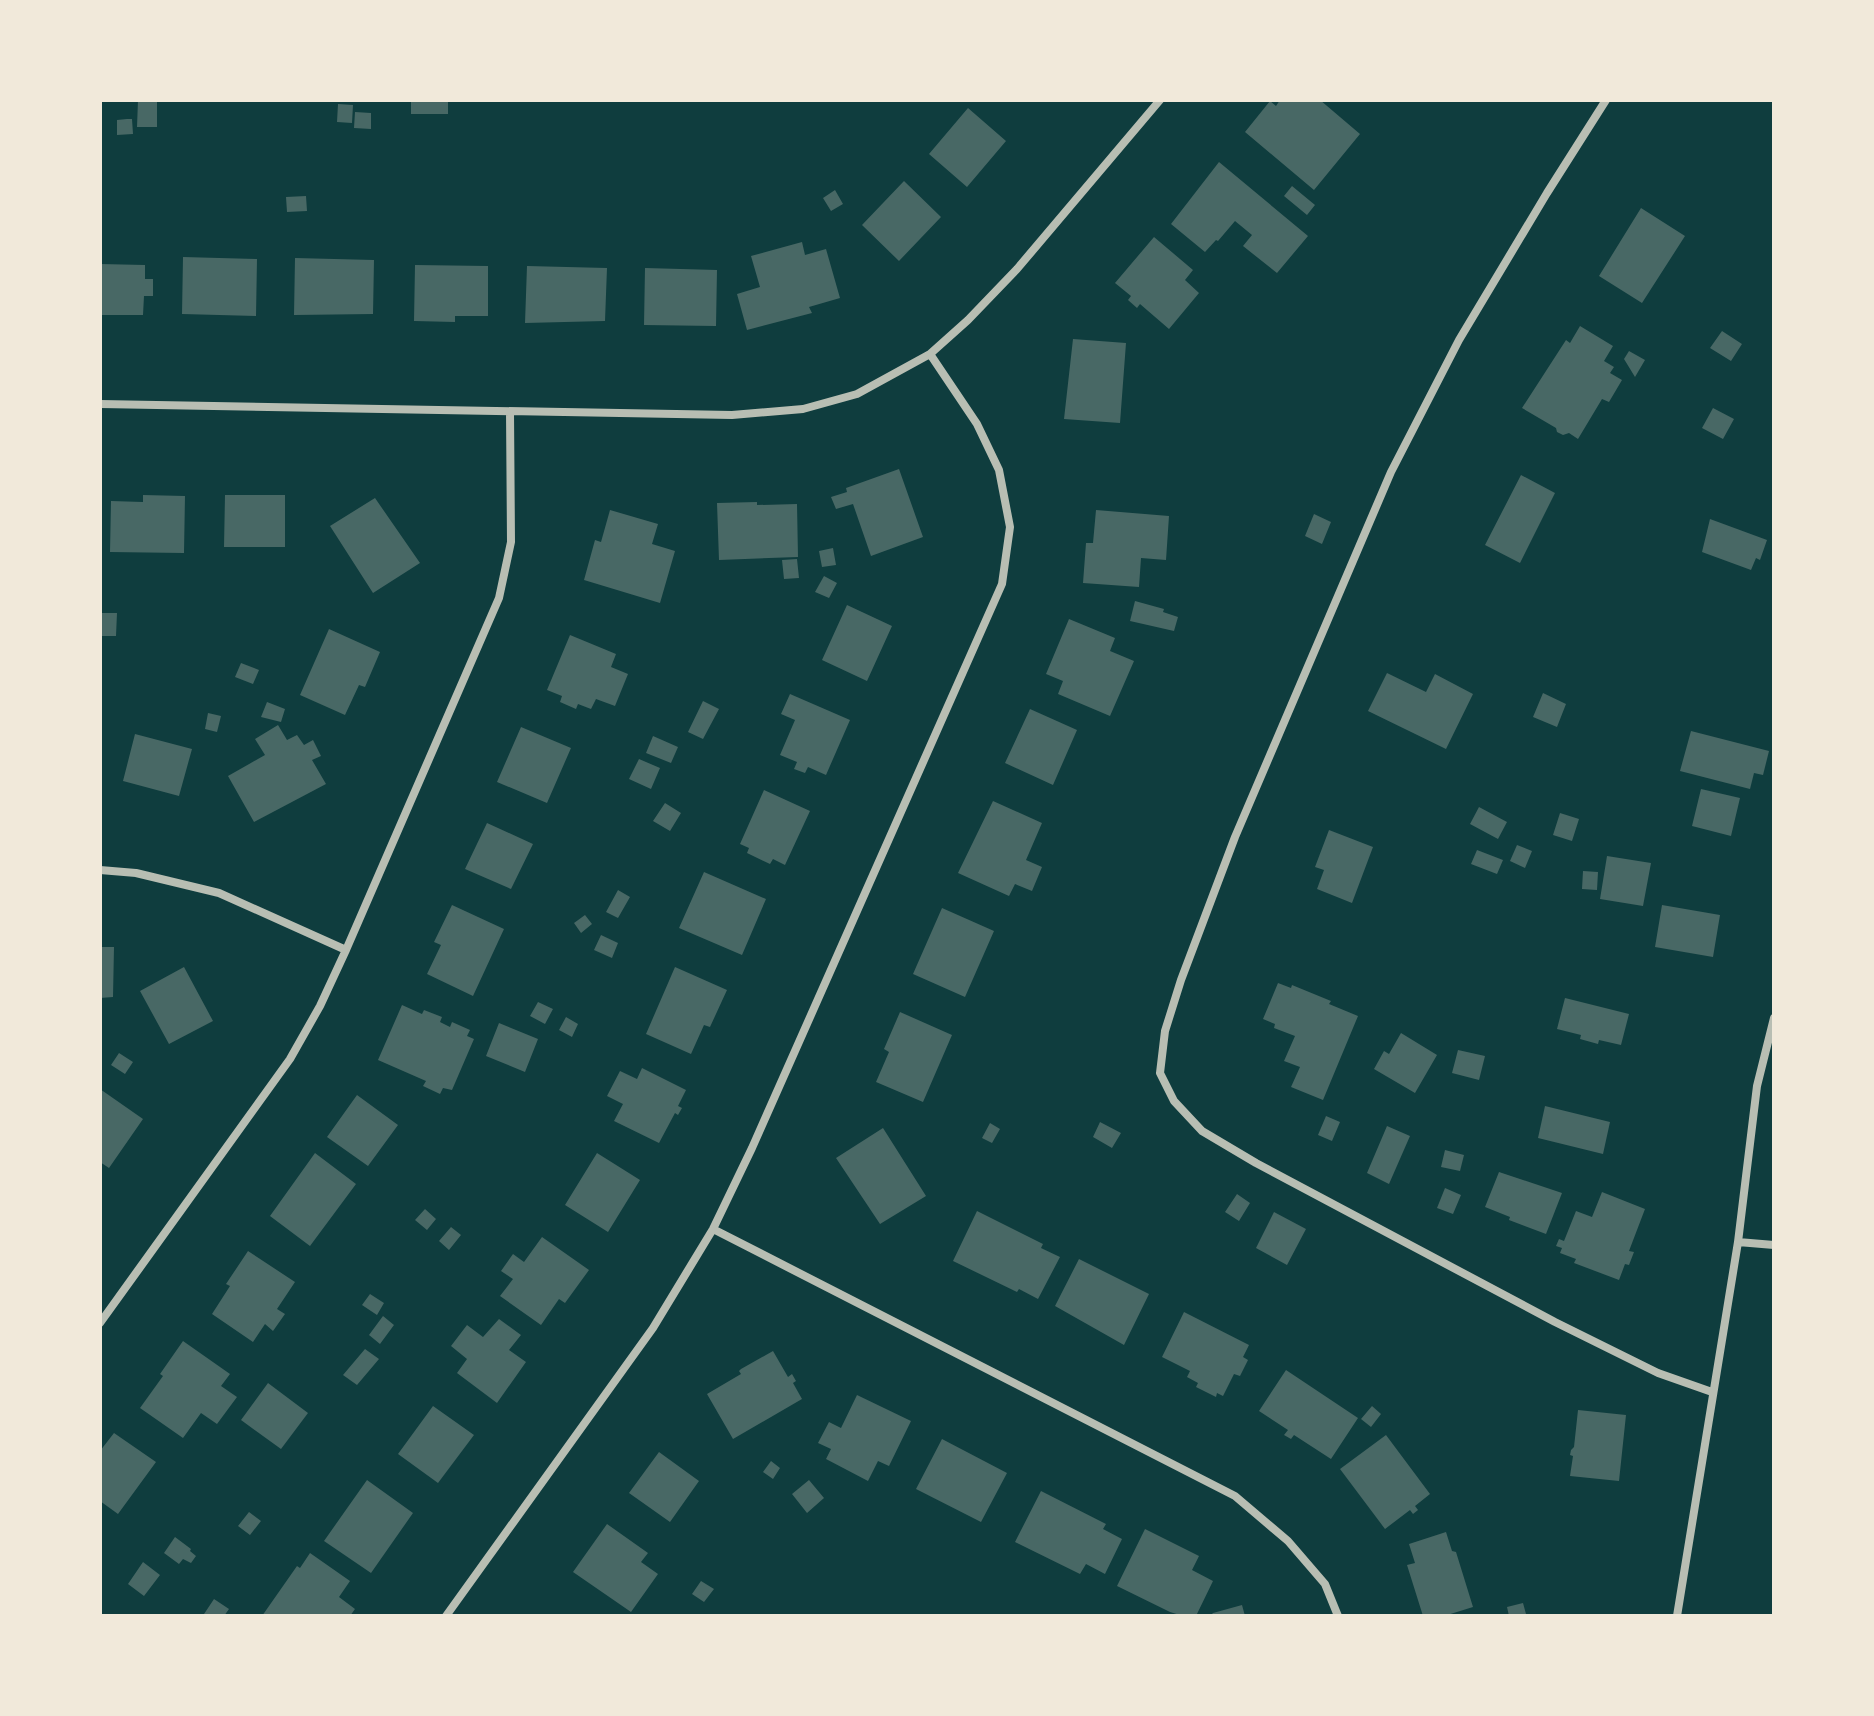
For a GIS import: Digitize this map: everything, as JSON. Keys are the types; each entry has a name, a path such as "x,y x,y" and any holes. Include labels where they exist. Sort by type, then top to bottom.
{"street":[{"path":"100,404 732,415 803,409 857,394 930,354 968,320 1017,269 1160,100"},
{"path":"1606,100 1459,340 1391,472 1235,837 1177,992 1165,1031 1160,1073 1174,1101 1202,1131 1256,1163 1555,1322 1658,1373 1712,1392"},
{"path":"446,1616 653,1328 713,1229 752,1148 1002,584 1010,527 999,470 977,424 930,354"},
{"path":"100,1323 290,1059 320,1006 346,950 499,598 511,542 510,412"},
{"path":"100,870 136,873 219,893 346,950"},
{"path":"1677,1616 1738,1242 1757,1086 1774,1018"},
{"path":"713,1229 1235,1496 1288,1541 1325,1584 1338,1616"},
{"path":"1738,1242 1774,1245"}],"building":[{"path":"138,100 157,100 157,127 137,127"},
{"path":"411,100 448,100 448,114 411,114"},
{"path":"1280,100 1320,100 1360,134 1314,190 1245,132 1270,101 1276,106"},
{"path":"338,104 353,105 352,123 337,122"},
{"path":"968,108 1006,141 967,187 929,154"},
{"path":"355,112 371,113 371,129 354,128"},
{"path":"132,119 133,134 117,135 117,120"},
{"path":"1219,162 1308,236 1277,273 1243,246 1252,235 1235,221 1205,252 1171,224"},
{"path":"904,181 941,217 899,261 862,225"},
{"path":"1292,186 1315,205 1307,215 1284,196"},
{"path":"835,190 843,204 831,211 823,198"},
{"path":"306,196 307,211 287,212 286,197"},
{"path":"1641,208 1685,236 1642,303 1599,276"},
{"path":"1154,237 1193,270 1185,280 1199,293 1169,329 1140,304 1137,308 1128,300 1131,296 1115,283"},
{"path":"802,242 805,255 826,249 840,298 809,307 812,313 747,330 737,294 760,287 751,256"},
{"path":"183,257 257,259 256,316 182,314"},
{"path":"295,258 374,260 373,314 294,315"},
{"path":"100,264 145,265 145,279 153,279 153,296 144,296 143,315 100,315"},
{"path":"415,265 488,266 488,316 455,316 455,322 414,321"},
{"path":"527,266 607,268 605,321 525,323"},
{"path":"645,268 717,270 716,326 644,325"},
{"path":"1580,326 1613,346 1604,361 1614,367 1610,373 1622,380 1609,402 1602,399 1578,439 1569,433 1563,435 1557,432 1556,428 1522,408 1566,340 1570,343"},
{"path":"1722,331 1742,344 1731,361 1710,348"},
{"path":"1073,339 1126,343 1120,423 1064,419"},
{"path":"1629,351 1645,360 1635,377 1624,359"},
{"path":"1713,408 1734,419 1723,439 1702,428"},
{"path":"899,469 923,537 871,556 853,504 836,509 831,497 847,492 846,488"},
{"path":"1521,475 1555,493 1520,563 1485,545"},
{"path":"143,495 185,496 184,553 110,552 111,501 143,502"},
{"path":"225,495 285,495 285,547 224,547"},
{"path":"375,498 420,563 373,593 330,526"},
{"path":"757,502 757,505 797,504 798,557 719,560 717,503"},
{"path":"610,510 658,524 652,544 675,551 660,603 584,580 595,540 601,542"},
{"path":"1096,510 1169,516 1166,560 1141,558 1139,587 1083,583 1086,543 1093,543"},
{"path":"1314,514 1331,522 1322,544 1305,536"},
{"path":"1710,519 1767,540 1760,560 1756,558 1751,570 1702,552"},
{"path":"833,548 836,565 822,567 819,551"},
{"path":"797,559 799,578 784,579 782,560"},
{"path":"824,576 837,583 829,598 815,592"},
{"path":"1135,601 1164,609 1163,612 1178,617 1174,631 1130,621"},
{"path":"847,605 892,626 867,681 822,660"},
{"path":"100,613 117,613 116,636 100,636"},
{"path":"1069,619 1115,638 1110,651 1134,661 1110,716 1058,694 1063,681 1046,674"},
{"path":"329,629 380,652 365,687 359,685 345,715 300,695"},
{"path":"570,635 616,654 611,667 628,674 615,706 596,699 591,709 578,704 576,709 560,702 562,696 547,690"},
{"path":"241,663 259,670 253,684 235,677"},
{"path":"1387,673 1426,692 1435,674 1473,694 1446,749 1368,711"},
{"path":"1543,693 1566,704 1557,727 1533,717"},
{"path":"790,694 850,720 826,775 808,767 805,773 794,769 797,762 780,755 795,720 781,714"},
{"path":"703,701 719,709 703,739 688,732"},
{"path":"267,702 285,709 281,722 261,717"},
{"path":"1030,709 1077,730 1053,785 1005,763"},
{"path":"208,713 221,716 217,732 205,729"},
{"path":"278,725 287,740 297,735 304,745 313,740 321,756 312,760 326,784 254,822 228,776 265,755 255,739"},
{"path":"521,727 571,748 547,803 497,782"},
{"path":"1691,731 1769,751 1763,775 1754,773 1750,789 1680,771"},
{"path":"135,734 192,749 179,796 123,781"},
{"path":"653,736 678,747 671,763 646,753"},
{"path":"639,759 660,768 651,789 629,779"},
{"path":"1701,789 1740,798 1731,836 1692,826"},
{"path":"764,790 810,811 785,865 773,859 770,864 747,853 749,848 740,844"},
{"path":"993,801 1042,823 1026,860 1042,867 1032,891 1015,884 1009,896 958,873"},
{"path":"665,803 681,813 670,831 653,821"},
{"path":"1479,807 1507,822 1498,839 1470,824"},
{"path":"1560,813 1579,819 1572,841 1553,835"},
{"path":"487,823 533,844 511,889 465,869"},
{"path":"1329,830 1373,847 1352,903 1317,889 1324,870 1315,867"},
{"path":"1517,845 1532,851 1525,868 1510,861"},
{"path":"1477,850 1503,860 1497,874 1471,864"},
{"path":"1607,856 1651,863 1643,906 1600,899"},
{"path":"1583,871 1598,872 1597,890 1582,889"},
{"path":"704,872 766,899 742,955 679,928"},
{"path":"618,890 630,897 618,918 606,912"},
{"path":"452,905 504,929 473,996 427,974 441,945 434,942"},
{"path":"1662,905 1720,915 1713,957 1655,947"},
{"path":"942,908 994,931 965,997 913,974"},
{"path":"585,915 592,924 581,933 574,923"},
{"path":"601,935 618,943 612,958 594,950"},
{"path":"100,947 114,947 113,997 100,998"},
{"path":"184,967 213,1021 169,1044 140,991"},
{"path":"675,967 727,990 710,1027 704,1025 691,1054 646,1034"},
{"path":"1278,983 1291,988 1292,985 1331,1001 1329,1004 1358,1016 1323,1100 1291,1087 1300,1067 1284,1061 1295,1036 1274,1028 1275,1024 1263,1019"},
{"path":"1565,998 1629,1014 1621,1045 1599,1040 1598,1044 1580,1039 1581,1035 1557,1029"},
{"path":"538,1002 553,1009 545,1024 530,1016"},
{"path":"402,1005 422,1014 424,1010 442,1017 440,1022 450,1027 452,1022 470,1030 467,1036 474,1039 452,1090 443,1088 440,1094 423,1086 426,1081 378,1060"},
{"path":"900,1012 952,1035 923,1102 876,1082 889,1052 884,1049"},
{"path":"566,1017 578,1024 572,1037 559,1030"},
{"path":"499,1023 538,1039 525,1072 486,1056"},
{"path":"1401,1033 1437,1055 1415,1093 1374,1069 1384,1051 1389,1054"},
{"path":"1458,1050 1485,1056 1479,1080 1452,1073"},
{"path":"119,1053 133,1062 125,1074 111,1065"},
{"path":"642,1068 686,1090 678,1106 682,1108 678,1115 675,1113 659,1143 614,1121 623,1104 607,1096 620,1071 637,1079"},
{"path":"100,1089 143,1119 109,1168 100,1162"},
{"path":"357,1095 398,1125 368,1166 327,1137"},
{"path":"1545,1106 1610,1122 1603,1154 1538,1138"},
{"path":"1326,1116 1340,1122 1332,1141 1318,1135"},
{"path":"1100,1122 1121,1133 1112,1148 1093,1137"},
{"path":"990,1123 1000,1129 992,1143 982,1138"},
{"path":"1387,1126 1410,1136 1389,1184 1367,1173"},
{"path":"883,1128 926,1196 880,1224 836,1158"},
{"path":"1445,1150 1464,1155 1460,1171 1441,1167"},
{"path":"315,1153 356,1184 310,1246 270,1216"},
{"path":"597,1153 640,1180 608,1232 565,1205"},
{"path":"1499,1172 1562,1193 1546,1234 1485,1207"},
{"path":"1445,1188 1461,1195 1453,1214 1437,1208"},
{"path":"1602,1192 1645,1209 1629,1251 1634,1252 1619,1280 1574,1263 1576,1259 1560,1253 1562,1248 1556,1246 1559,1239 1564,1241 1576,1211 1592,1217"},
{"path":"1237,1194 1250,1203 1239,1221 1225,1212"},
{"path":"425,1209 436,1219 427,1230 415,1220"},
{"path":"977,1211 1043,1244 1041,1248 1060,1257 1038,1299 953,1261"},
{"path":"1274,1212 1306,1229 1287,1265 1256,1248"},
{"path":"451,1227 461,1235 449,1250 439,1241"},
{"path":"542,1237 589,1270 565,1303 559,1299 541,1325 500,1296 513,1279 501,1271 513,1254 524,1262"},
{"path":"248,1251 295,1282 277,1309 285,1314 273,1331 265,1324 253,1342 212,1314 230,1286 226,1284"},
{"path":"1079,1259 1149,1294 1124,1345 1055,1306"},
{"path":"370,1294 384,1303 377,1315 362,1305"},
{"path":"1184,1312 1249,1345 1243,1357 1248,1360 1240,1376 1234,1374 1223,1396 1217,1393 1216,1397 1196,1387 1198,1383 1187,1377 1190,1371 1162,1357"},
{"path":"383,1316 394,1325 380,1344 369,1335"},
{"path":"499,1319 521,1335 509,1350 526,1362 497,1403 457,1373 467,1359 451,1346 467,1325 483,1337"},
{"path":"183,1341 230,1374 221,1386 237,1397 217,1424 201,1413 183,1438 140,1408"},
{"path":"365,1349 379,1359 357,1385 343,1375"},
{"path":"773,1351 788,1377 792,1374 796,1381 793,1383 802,1399 733,1439 707,1394"},
{"path":"1286,1370 1358,1418 1331,1459 1294,1435 1291,1439 1284,1435 1288,1430 1259,1411"},
{"path":"268,1383 308,1413 281,1449 241,1420"},
{"path":"857,1395 911,1421 889,1466 878,1461 868,1481 826,1459 831,1449 818,1443 829,1422 841,1428"},
{"path":"433,1406 474,1435 438,1483 398,1454"},
{"path":"1372,1406 1381,1414 1371,1427 1361,1419"},
{"path":"1578,1410 1626,1415 1619,1481 1570,1476 1573,1456 1570,1455 1574,1447"},
{"path":"114,1433 156,1462 118,1514 100,1501 100,1451"},
{"path":"1386,1435 1430,1494 1415,1506 1418,1510 1413,1514 1410,1510 1385,1529 1340,1469"},
{"path":"942,1439 1007,1473 981,1522 916,1489"},
{"path":"659,1452 699,1481 670,1522 629,1493"},
{"path":"771,1461 780,1468 773,1479 763,1472"},
{"path":"367,1480 413,1513 371,1573 324,1541"},
{"path":"809,1480 824,1498 807,1513 792,1494"},
{"path":"1041,1491 1106,1524 1103,1529 1122,1539 1105,1574 1086,1564 1080,1574 1015,1542"},
{"path":"249,1512 261,1521 250,1535 238,1526"},
{"path":"607,1524 648,1553 641,1562 658,1574 631,1612 573,1572"},
{"path":"1145,1529 1199,1556 1192,1570 1213,1581 1196,1616 1170,1612 1117,1586"},
{"path":"1446,1532 1452,1551 1456,1552 1473,1607 1444,1616 1423,1616 1407,1565 1415,1563 1409,1544"},
{"path":"175,1537 196,1556 191,1563 183,1559 179,1564 164,1553"},
{"path":"310,1553 350,1581 339,1597 355,1609 350,1616 262,1616 297,1566 300,1568"},
{"path":"143,1562 160,1575 144,1596 128,1584"},
{"path":"701,1581 714,1589 704,1602 692,1594"},
{"path":"214,1599 229,1609 224,1616 204,1614"},
{"path":"1523,1603 1526,1614 1509,1616 1507,1607"},
{"path":"1242,1605 1245,1616 1210,1616 1213,1613"}]}
